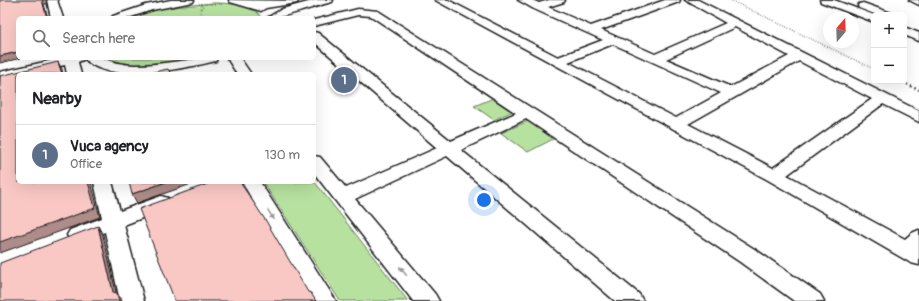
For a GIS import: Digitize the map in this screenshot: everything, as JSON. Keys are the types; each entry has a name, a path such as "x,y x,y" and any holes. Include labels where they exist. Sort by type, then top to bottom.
{"street":[{"path":"52,0 56,16"},
{"path":"134,12 140,7 138,0"},
{"path":"231,2 272,5 297,0"},
{"path":"276,16 286,10 328,0"},
{"path":"443,0 557,62 915,249"},
{"path":"523,0 732,93"},
{"path":"538,7 560,0"},
{"path":"591,30 675,0"},
{"path":"690,0 919,117"},
{"path":"825,0 871,19"},
{"path":"847,0 879,12"},
{"path":"914,0 919,2"},
{"path":"123,16 158,5 194,2"},
{"path":"251,4 265,12 267,16"},
{"path":"316,22 358,12 374,13 748,256 812,301"},
{"path":"907,22 919,27"},
{"path":"654,59 735,23"},
{"path":"907,32 919,37"},
{"path":"316,38 630,301"},
{"path":"557,62 613,40"},
{"path":"676,124 800,55"},
{"path":"0,68 32,60"},
{"path":"18,72 71,60"},
{"path":"74,72 75,60"},
{"path":"95,60 108,66 123,68 163,68 180,72"},
{"path":"163,68 202,60"},
{"path":"234,60 242,72"},
{"path":"0,76 16,72"},
{"path":"774,176 882,98"},
{"path":"342,197 528,113"},
{"path":"316,164 427,301"},
{"path":"104,184 114,221 132,301"},
{"path":"252,184 324,301"},
{"path":"57,242 177,198"}],"path":[{"path":"730,0 871,68"},
{"path":"194,2 203,4 231,2"},
{"path":"201,16 200,12 203,4"},
{"path":"906,84 919,90"}],"green space":[{"path":"213,3 232,4 254,10 260,16 137,16 163,8"},
{"path":"107,60 203,60 193,63 131,67"},
{"path":"496,97 517,109 494,120 474,106"},
{"path":"530,120 557,137 528,152 501,133"},
{"path":"264,184 316,184 408,301 340,301"}],"building":[{"path":"0,0 42,0 46,16 16,16 16,52 0,56"},
{"path":"58,62 61,72 17,72"},
{"path":"168,69 170,72 154,72"},
{"path":"16,72 16,184 89,184 95,208 0,242 0,76"},
{"path":"130,184 160,184 132,194"},
{"path":"208,184 241,184 266,221 308,292 311,293 316,301 175,301 139,209"},
{"path":"98,226 113,292 117,293 119,301 0,301 0,263"}],"place":[{"name":"Vuca agency","path":"344,80"}]}
